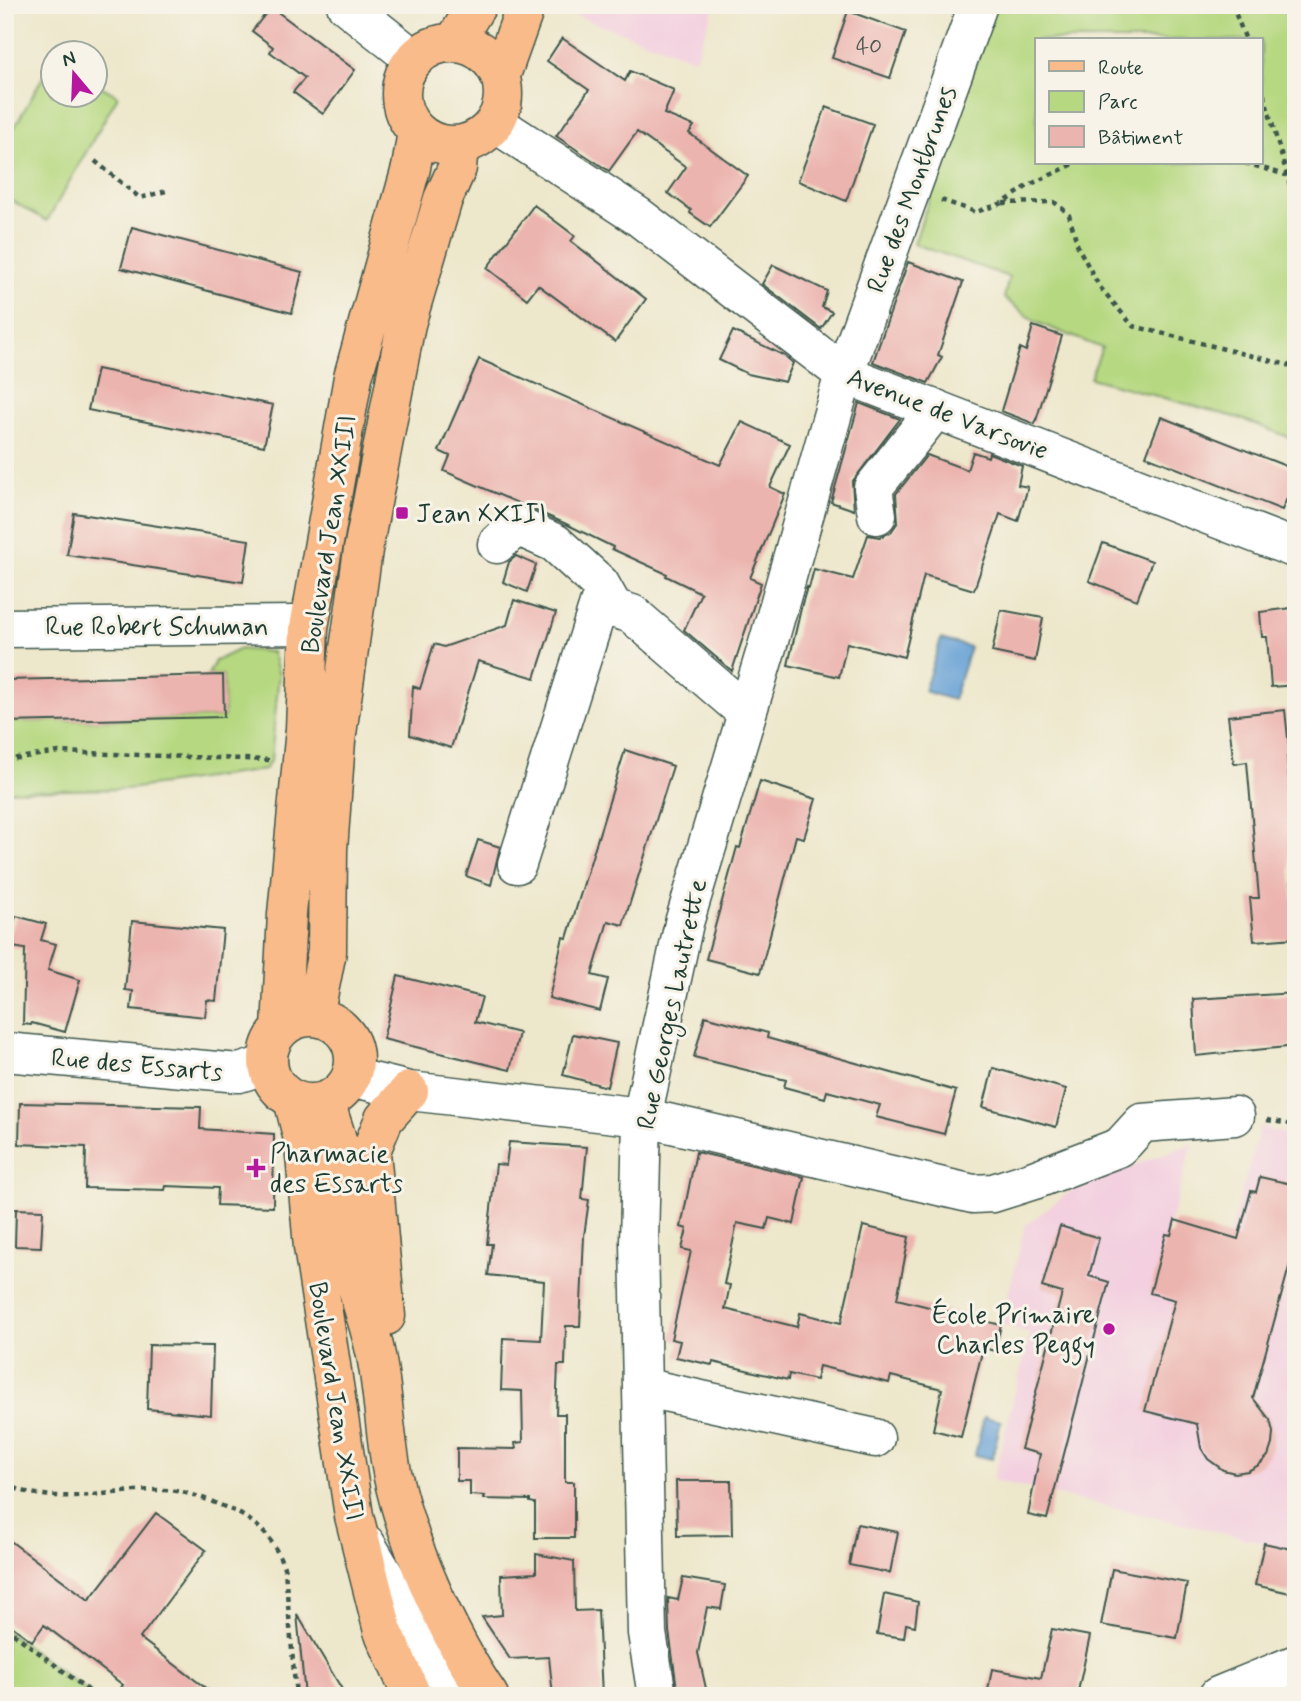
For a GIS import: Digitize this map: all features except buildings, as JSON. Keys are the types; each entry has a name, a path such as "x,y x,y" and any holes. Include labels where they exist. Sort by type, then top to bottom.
{"main road":[{"path":"454,42 478,5"},
{"path":"501,75 526,5"},
{"path":"454,42 482,51 501,75 504,91 502,108 495,123 485,134 473,142 443,145 416,131 407,119 401,104 401,88 405,72 414,59 432,47 454,42"},
{"name":"Boulevard Jean XXIII","path":"288,1037 287,914 301,762 309,628 353,377 411,168 416,131"},
{"name":"Boulevard Jean XXIII","path":"288,1037 327,951 328,849 336,741 363,550 406,324 443,199 457,168 459,145"},
{"path":"327,1020 339,1027 348,1037 354,1064 323,1092 276,1085 288,1037 327,1020"},
{"name":"Boulevard Jean XXIII","path":"377,1359 386,1319 371,1151 384,1119 409,1091"},
{"name":"Boulevard Jean XXIII","path":"323,1092 341,1152 352,1260 377,1359 393,1476 407,1529 440,1607 471,1670 489,1696"},
{"name":"Boulevard Jean XXIII","path":"323,1092 304,1144 313,1247 354,1516 383,1631 412,1696"}],"street":[{"path":"346,5 414,59"},
{"name":"Rue des Montbrunes","path":"844,374 978,5"},
{"name":"Avenue de Varsovie","path":"495,123 639,217 844,374 1296,549"},
{"name":"Rue Georges Lautrette","path":"657,1696 647,1633 639,1242 642,1117 684,923 844,374"},
{"path":"877,515 873,488 936,409"},
{"path":"497,544 517,526 555,543 600,584 614,609"},
{"path":"517,864 599,604 632,614 747,713"},
{"name":"Rue Robert Schuman","path":"5,628 297,625 309,628"},
{"name":"Rue des Essarts","path":"5,1052 239,1073 288,1037"},
{"path":"323,1092 409,1091 642,1117 973,1194 993,1193 1034,1180 1120,1147 1142,1123 1235,1116"},
{"path":"642,1387 875,1438"},
{"path":"401,1506 407,1614"},
{"path":"354,1516 367,1548 407,1614 449,1696"},
{"path":"1218,1696 1296,1664"}],"path":[{"path":"1232,5 1245,38"},
{"path":"1262,89 1296,206"},
{"path":"95,161 141,198 166,191"},
{"path":"911,191 976,212 1003,203 1029,185 1074,164"},
{"path":"1248,164 1286,175"},
{"path":"1003,203 1054,202 1063,209 1069,215 1078,247 1099,286 1133,326 1296,367"},
{"path":"5,760 59,752 301,762"},
{"path":"5,1484 19,1490 57,1497 166,1489 204,1498 244,1515 266,1533 285,1570 296,1696"},
{"path":"5,1627 96,1696"}],"shaded area":[{"path":"568,5 715,5 695,59 565,12"},
{"path":"1260,1127 1296,1136 1296,1550 993,1480 1030,1333 1001,1325 1025,1226 1074,1188 1193,1143 1150,1293 1208,1310"}],"green space":[{"path":"995,5 1296,5 1296,440 1242,419 1090,378 1102,348 1036,322 1004,298 1009,277 914,244"},
{"path":"38,86 38,108 108,108 108,90 118,96 47,221 5,197 5,144"},
{"path":"240,649 272,652 279,674 271,760 264,770 128,789 5,791 5,722 224,717 223,675 208,675 215,661"},
{"path":"5,1630 93,1696 21,1696 5,1684"}],"water":[{"path":"941,639 970,647 953,700 924,691"},
{"path":"984,1417 1001,1421 992,1459 975,1455"}],"place":[{"name":"Jean XXIII","path":"402,513"},
{"name":"Pharmacie des Essarts","path":"256,1168"},
{"name":"École Primaire Charles Peggy","path":"1109,1329"}]}
